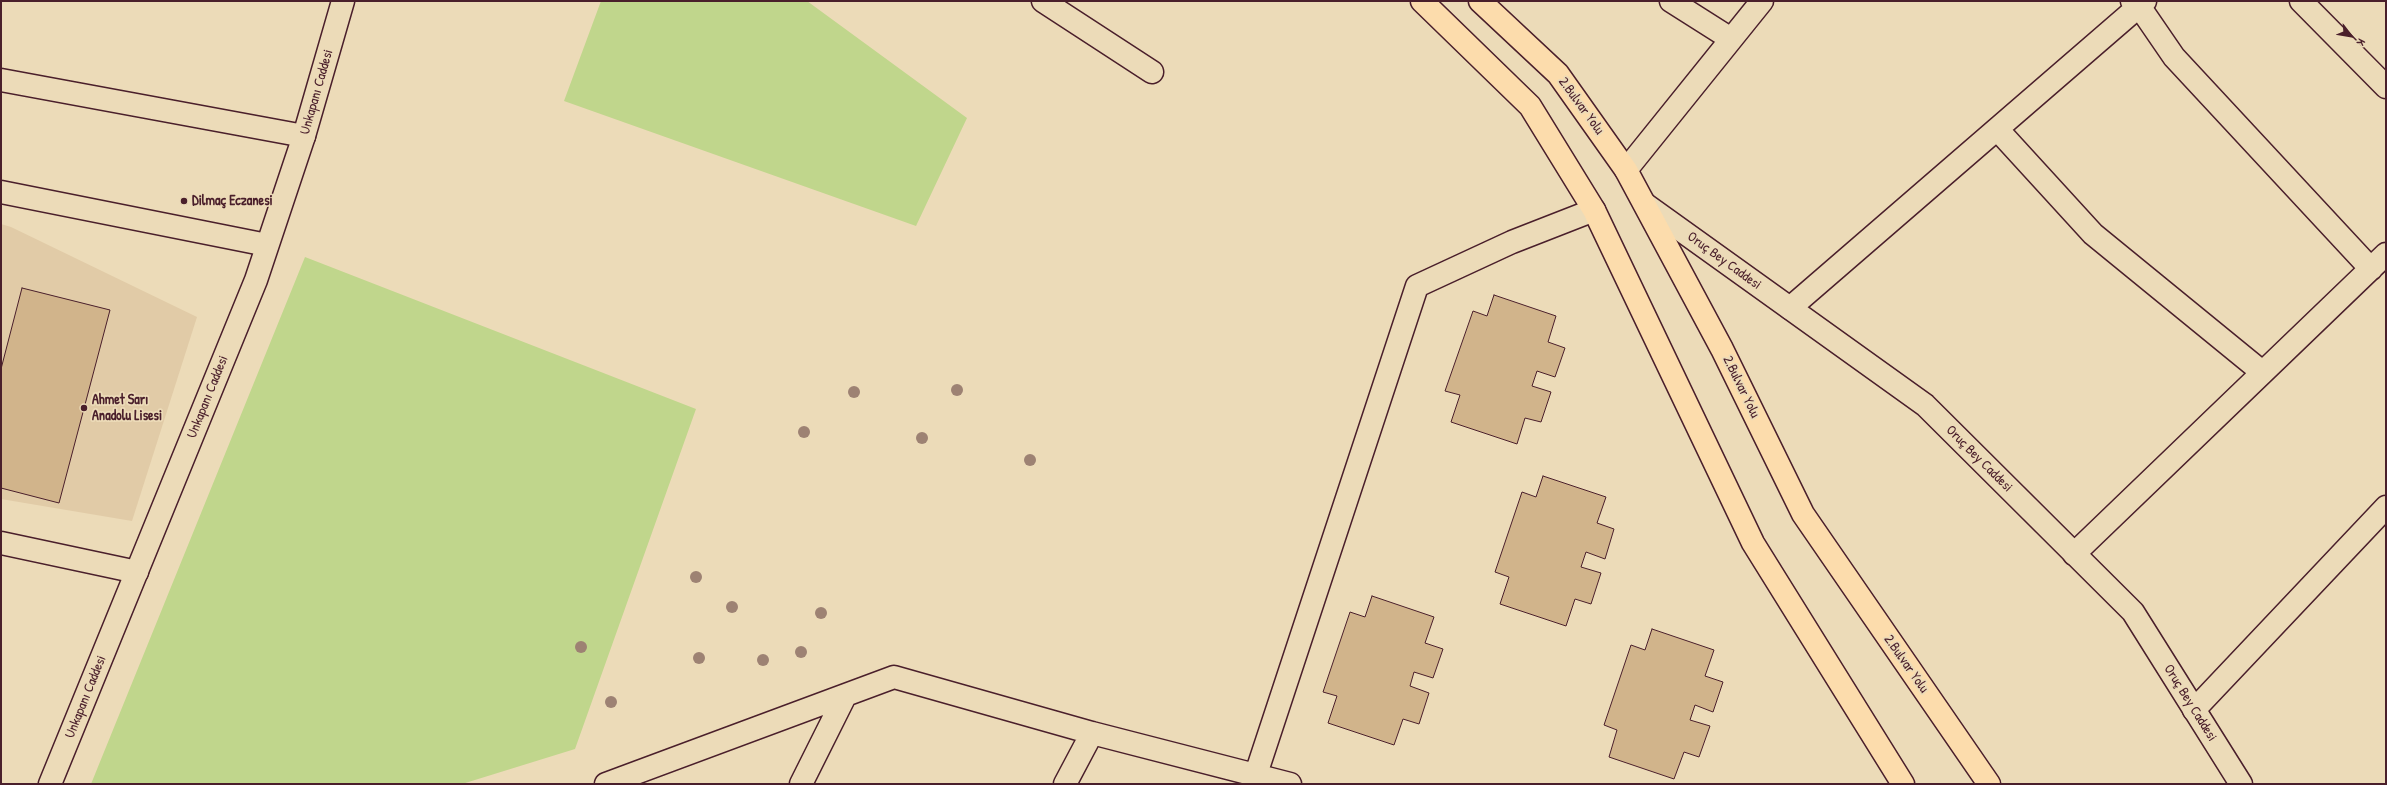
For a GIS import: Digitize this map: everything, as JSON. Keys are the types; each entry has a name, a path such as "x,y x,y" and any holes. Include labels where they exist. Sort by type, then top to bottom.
{"main road":[{"path":"1422,1 1530,106 1594,210 1754,543 1902,784"},
{"name":"2.Bulvar Yolu","path":"1480,1 1558,74 1626,170 1722,348 1802,514 1989,784"}],"street":[{"name":"Unkapanı Caddesi","path":"50,784 256,280 266,244 304,136 343,1"},
{"path":"1043,1 1152,72"},
{"path":"1671,1 1731,39"},
{"path":"1626,170 1762,1"},
{"path":"2301,1 2386,87"},
{"path":"1790,308 1997,129 2139,3 2174,57 2378,262 2074,554"},
{"path":"1,80 304,136"},
{"path":"1997,129 2093,234 2262,372"},
{"path":"1,192 266,244"},
{"name":"Oruç Bey Caddesi","path":"1646,205 1925,405 2133,612 2241,784"},
{"path":"1256,774 1417,286 1512,242 1594,210"},
{"path":"2194,710 2386,507"},
{"path":"1,543 137,572"},
{"path":"606,784 894,677 1092,733 1256,774 1290,784"},
{"path":"801,784 845,696"},
{"path":"1065,784 1092,733"}],"shaded area":[{"name":"Ahmet Sarı Anadolu Lisesi","path":"1,224 11,227 197,317 132,521 1,499"}],"green space":[{"path":"601,1 807,1 967,118 916,226 564,101"},
{"path":"305,257 696,409 575,749 462,784 91,784"}],"building":[{"path":"22,288 110,310 59,503 1,488 1,369"},
{"path":"1494,295 1556,316 1548,342 1565,348 1555,377 1537,371 1532,386 1551,392 1541,422 1525,418 1517,444 1451,422 1460,395 1445,391 1473,311 1487,316"},
{"path":"1543,476 1606,497 1597,523 1614,529 1605,559 1586,552 1581,567 1601,573 1591,604 1575,599 1566,626 1500,604 1509,577 1495,572 1522,492 1536,497"},
{"path":"1372,596 1434,617 1425,643 1443,649 1433,678 1414,672 1410,686 1429,693 1419,724 1403,719 1394,745 1328,723 1337,696 1323,692 1350,612 1365,617"},
{"path":"1652,629 1714,650 1705,676 1723,682 1713,712 1695,705 1690,720 1710,726 1699,757 1684,752 1674,779 1609,757 1617,730 1604,725 1631,645 1645,650"}],"place":[{"name":"Dilmaç Eczanesi","path":"184,201"},
{"name":"Ahmet Sarı Anadolu Lisesi","path":"84,408"}]}
